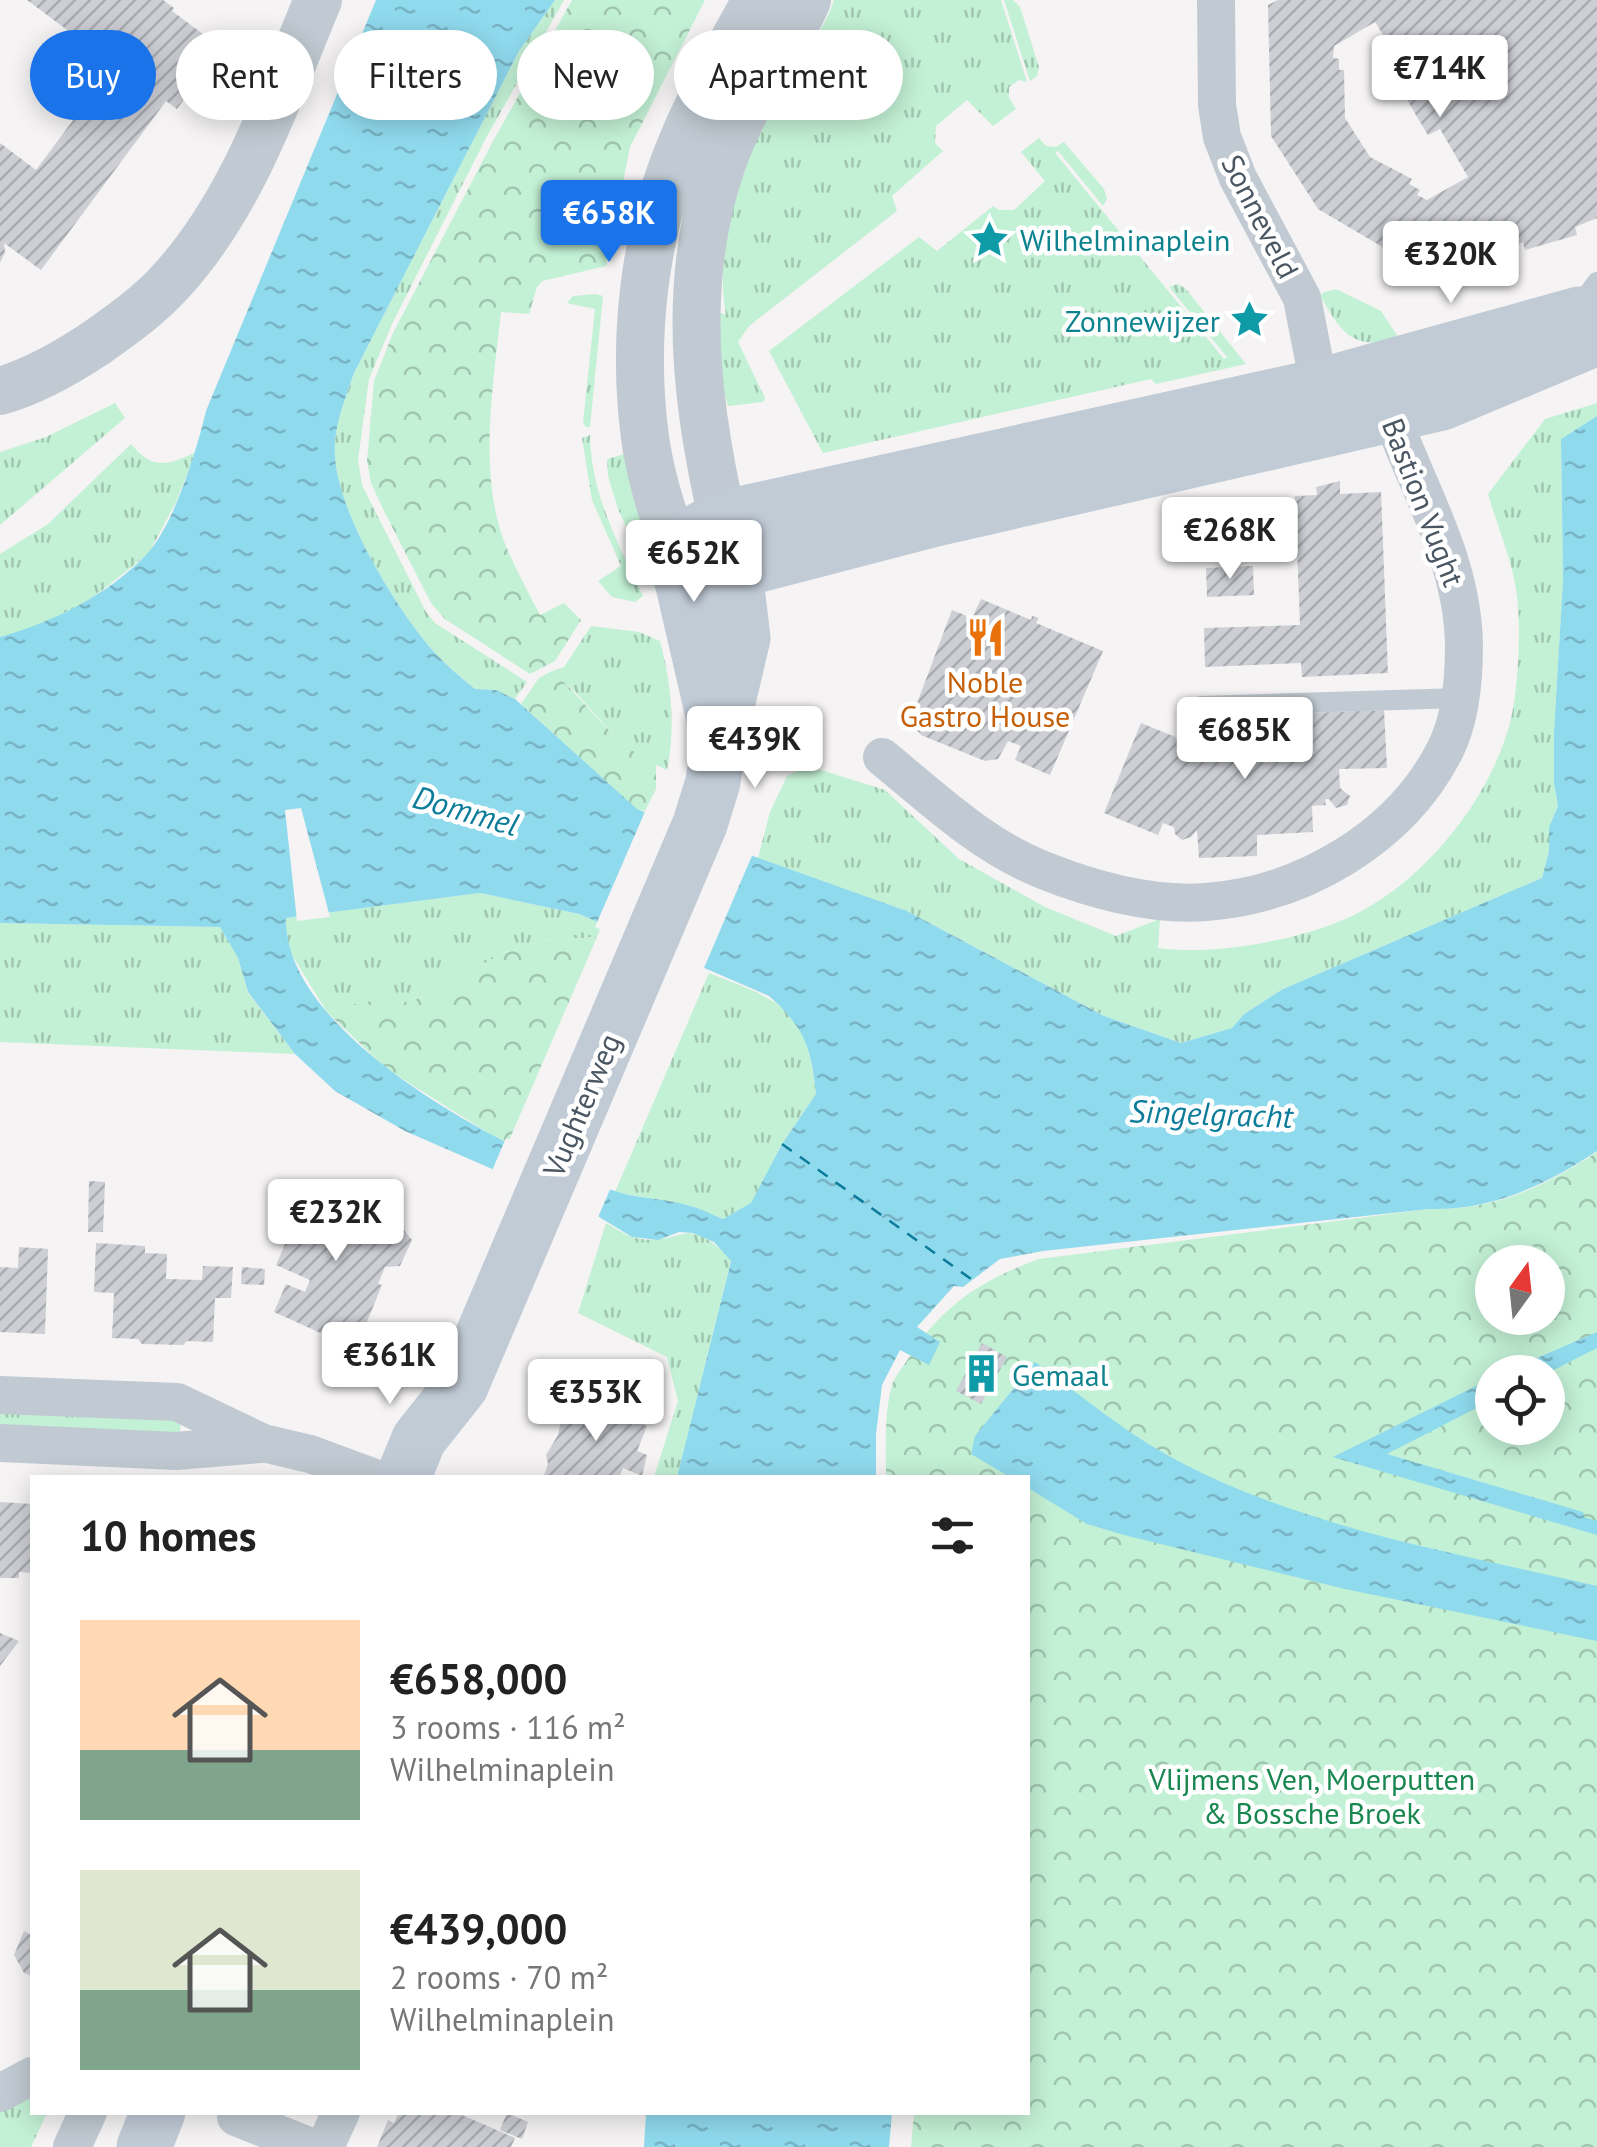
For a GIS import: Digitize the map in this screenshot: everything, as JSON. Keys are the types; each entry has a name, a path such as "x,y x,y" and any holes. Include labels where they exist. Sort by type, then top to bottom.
{"main road":[{"path":"719,740 743,638 735,571 1383,394 1591,312"},
{"path":"719,740 676,555 703,528 722,518 1324,408"},
{"name":"Vughterweg","path":"375,1475 418,1439 461,1386 700,824 713,782 719,740"},
{"name":"Vughterweg","path":"445,1475 453,1453 461,1386"},
{"path":"144,2147 157,2115"}],"street":[{"path":"0,391 69,361 146,306 174,279 236,191 318,0"},
{"path":"756,0 711,79 680,146 659,208 646,275 640,344 645,439 676,555 704,568 735,571 704,431 696,357 699,258 722,162 749,99 807,0"},
{"name":"Sonneveld","path":"1216,0 1217,104 1222,137 1238,178 1302,298 1324,408"},
{"name":"Bastion Vught","path":"882,757 980,836 1040,869 1147,899 1206,902 1263,891 1315,874 1398,817 1424,786 1447,746 1461,698 1463,606 1442,530 1383,394"},
{"path":"0,1395 177,1402 263,1443 371,1475"},
{"path":"0,1443 176,1451 263,1443"},
{"path":"0,2093 30,2077"},
{"path":"72,2147 87,2115"},
{"path":"325,2147 340,2115"},
{"path":"232,2125 311,2147"}],"lane":[{"path":"1201,706 1461,698"}],"green space":[{"path":"555,0 564,0 547,30 534,30"},
{"path":"572,0 705,0 690,30 674,30 674,61 654,100 654,30 555,30"},
{"path":"834,0 1001,0 1027,82 1019,80 1009,87 1009,98 1016,109 993,126 967,100 936,126 935,143 943,151 892,196 897,211 749,326 738,342 765,398 763,402 728,406 721,382 712,309 726,315 723,286 728,227 745,167 766,120 903,120 903,30 820,30"},
{"path":"1004,0 1013,0 1020,7 1039,67 1037,76 1030,81"},
{"path":"517,55 517,83 497,119 497,94"},
{"path":"517,98 517,120 644,120 630,147 606,266 542,281 529,314 501,312 490,429 497,517 505,544 540,615 564,603 581,620 555,661 530,674 445,619 431,603 371,483 367,461 374,381 393,333"},
{"path":"484,120 496,120 392,324 369,379 358,460 362,485 426,612 435,623 527,682 515,699 496,690 475,689 435,653 387,587 358,532 338,478 335,455 340,414 354,373"},
{"path":"1039,138 1046,146 1056,147 1064,142 1104,189 1107,199 1103,206 1058,151 1055,153 1224,359 1227,357 1169,287 1177,284 1185,288 1246,364 1156,384 1151,379 823,453 769,351 919,237 937,251 993,206 1014,210 1045,181 1021,152"},
{"path":"1336,289 1381,311 1400,340 1371,343 1343,330 1321,297 1322,293"},
{"path":"573,296 603,296 590,427 586,427 583,423 595,309 567,303"},
{"path":"115,403 125,418 0,525 0,452 46,437"},
{"path":"1597,403 1597,416 1561,439 1563,580 1554,731 1558,806 1549,827 1549,851 1542,878 1283,989 1244,1014 1232,1028 1181,1043 1104,1016 907,911 758,858 770,812 787,776 808,766 885,790 959,859 1045,907 1116,936 1160,919 1158,948 1204,950 1257,944 1309,932 1352,916 1409,878 1435,853 1480,794 1496,761 1515,696 1519,615 1511,565 1488,494 1545,419"},
{"path":"590,435 601,498 643,596 635,602 612,597 598,581 621,566 592,500 582,438"},
{"path":"131,444 146,458 161,463 196,452 149,553 90,600 35,627 0,637 0,554 48,524"},
{"path":"625,454 665,610 618,509 608,476 607,459"},
{"path":"591,626 639,632 660,641 671,705 667,770 630,753 552,671 564,667"},
{"path":"552,671 614,735 656,765 656,789 645,811 636,809 521,704 539,678"},
{"path":"480,893 579,914 602,924 597,937 542,941 508,951 415,1000 395,1004 366,1001 327,1012 287,947 285,918"},
{"path":"0,923 220,927 238,958 248,993 295,1054 0,1042"},
{"path":"597,937 507,1145 387,1069 327,1012 366,1001 395,1004 415,1000 508,951 542,941"},
{"path":"709,973 756,992 787,1012 806,1043 816,1094 782,1144 752,1203 723,1219 687,1205 615,1192"},
{"name":"Vlijmens Ven, Moerputten & Bossche Broek","path":"1597,1152 1597,2147 911,2147 914,2115 1030,2115 1030,1475 886,1475 888,1408 899,1372 934,1324 964,1297 1039,1259 1453,1209 1518,1194"},
{"path":"606,1223 635,1238 663,1239 683,1234 703,1237 731,1260 677,1475 655,1475 678,1401 667,1357 578,1313"},
{"path":"0,1408 181,1417 180,1435 0,1430"},
{"path":"30,2091 30,2115 46,2115 31,2147 0,2147 0,2109"}],"water":[{"path":"376,0 555,0 534,30 517,30 517,55 497,94 497,30 364,30"},
{"path":"334,102 334,120 484,120 354,373 336,434 338,478 346,504 387,587 420,635 475,689 496,690 515,699 637,809 739,851 907,911 1104,1016 1181,1043 1232,1028 1244,1014 1283,989 1542,878 1549,851 1549,827 1558,806 1554,731 1563,580 1561,439 1597,416 1597,1151 1538,1185 1474,1206 1043,1251 1000,1259 963,1287 954,1286 917,1327 940,1342 929,1365 900,1350 882,1385 876,1475 678,1475 731,1261 714,1242 679,1232 658,1240 632,1237 591,1212 405,1131 335,1091 295,1054 248,992 238,958 220,927 0,923 0,637 79,605 115,582 147,554 175,506 206,411","holes":["480,893 579,914 769,996 791,1018 812,1063 816,1094 782,1144 751,1203 723,1219 687,1205 621,1193 570,1173 465,1120 411,1086 362,1047 322,1006 295,963 286,918"]},
{"path":"1597,1332 1597,1348 1565,1364 1565,1355 1544,1355"},
{"path":"1035,1362 1142,1440 1180,1462 1279,1505 1384,1537 1597,1586 1597,1641 1345,1589 1087,1524 1030,1489 1030,1475 1007,1475 971,1454 975,1436"},
{"path":"1475,1386 1475,1409 1387,1454 1583,1512 1584,1517 1597,1521 1597,1535 1333,1457"},
{"path":"646,2115 892,2115 889,2147 644,2147"}],"pier":[{"path":"647,807 754,851 701,975 595,927"},
{"path":"301,808 330,917 297,921 285,810"},
{"path":"506,1138 612,1185 596,1222 491,1173"}],"building":[{"path":"27,0 163,0 198,30 176,30 176,108 166,101 156,115 156,30 67,30"},
{"path":"1278,0 1597,0 1597,218 1575,227 1577,235 1525,250 1523,242 1483,261 1478,251 1430,275 1318,209 1271,136 1268,5","holes":["1375,22 1403,66 1392,73 1417,117 1428,135 1440,129 1468,177 1427,200 1409,184 1412,179 1370,157 1345,118 1344,70 1339,70 1339,59 1333,58 1334,46"]},
{"path":"73,120 152,120 41,270 4,243 0,263 0,143 36,170"},
{"path":"1340,481 1340,494 1381,492 1388,673 1302,677 1301,663 1205,667 1204,628 1300,625 1295,496 1317,495 1316,487"},
{"path":"1253,566 1254,595 1207,597 1206,568"},
{"path":"981,599 1031,620 1032,616 1039,618 1036,623 1103,651 1050,775 1015,760 1021,746 1008,741 998,759 985,761 921,735 913,726 913,714 952,610 972,618"},
{"path":"1384,710 1387,768 1339,769 1340,788 1350,796 1347,805 1336,808 1325,799 1326,805 1312,806 1313,832 1257,835 1257,856 1199,858 1197,830 1182,840 1174,827 1163,823 1158,835 1104,813 1141,723 1195,745 1188,762 1195,762 1252,758 1250,737 1307,735 1307,713"},
{"path":"89,1181 105,1182 103,1232 88,1232"},
{"path":"305,1186 343,1195 346,1203 366,1212 367,1221 381,1218 403,1229 412,1240 400,1266 385,1267 378,1284 382,1285 356,1349 274,1312 286,1284 305,1292 310,1280 276,1265 292,1228 284,1218 297,1189"},
{"path":"96,1243 145,1246 145,1253 167,1254 166,1279 202,1280 203,1266 233,1267 231,1298 215,1298 213,1342 142,1344 138,1339 112,1338 114,1293 94,1292"},
{"path":"19,1247 48,1249 45,1334 0,1332 0,1267 18,1268"},
{"path":"242,1267 265,1269 264,1285 241,1284"},
{"name":"Gemaal","path":"982,1343 1007,1357 981,1404 956,1391"},
{"path":"577,1397 617,1408 615,1412 647,1426 637,1451 647,1455 642,1475 623,1468 620,1475 544,1475 546,1455"},
{"path":"0,1502 30,1504 30,1573 19,1572 19,1578 0,1578"},
{"path":"0,1633 19,1641 0,1666"},
{"path":"24,1931 30,1934 30,1975 24,1973 14,1955"},
{"path":"398,2115 462,2115 515,2138 511,2147 377,2147 388,2120 394,2123"},
{"path":"506,2115 528,2122 522,2139 500,2130"}],"ferry route":[{"path":"782,1144 971,1279"}],"place":[{"name":"Wilhelminaplein","path":"990,239"},
{"name":"Zonnewijzer","path":"1250,320"},
{"name":"Noble Gastro House","path":"985,637"},
{"name":"Gemaal","path":"982,1374"}],"water label":[{"name":"Dommel","path":"466,810"},
{"name":"Singelgracht","path":"1211,1113"}]}
